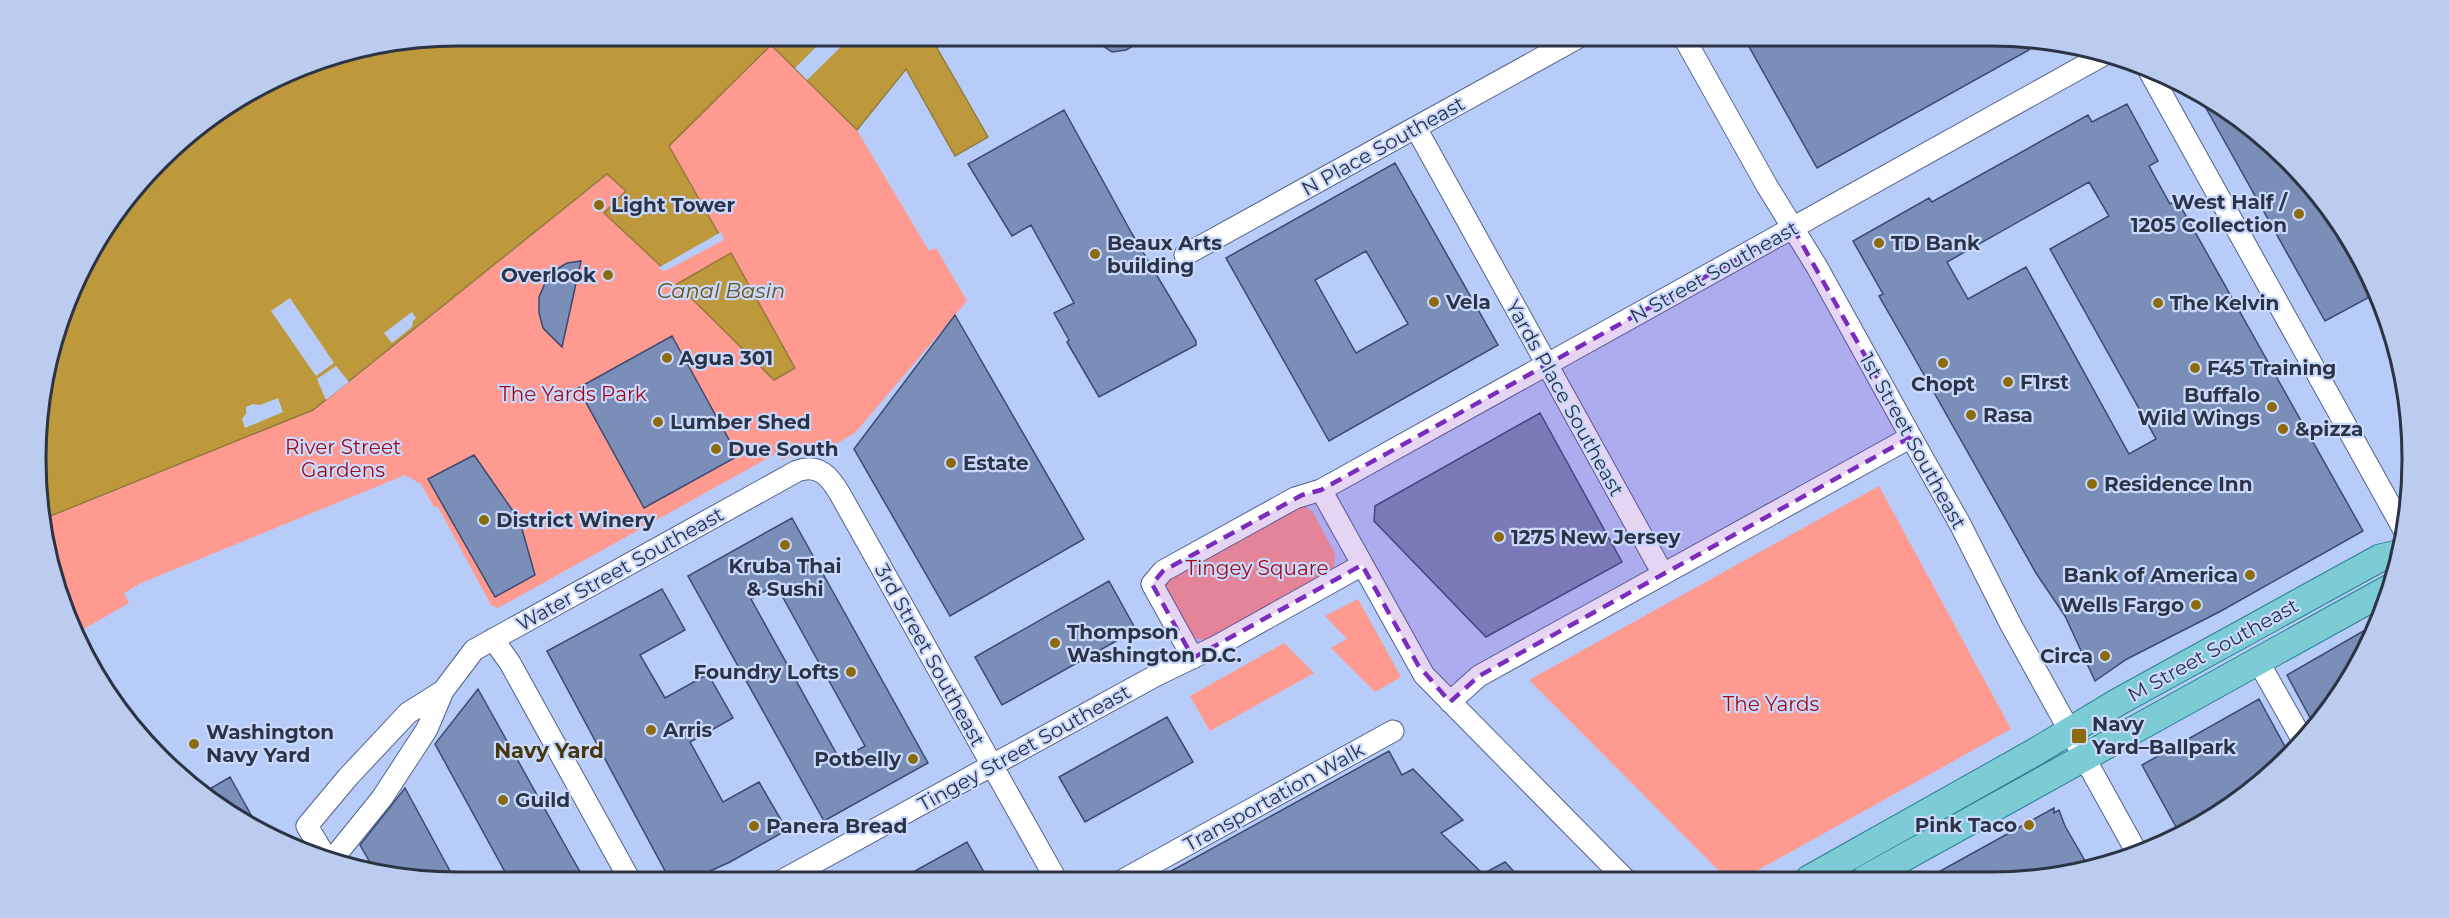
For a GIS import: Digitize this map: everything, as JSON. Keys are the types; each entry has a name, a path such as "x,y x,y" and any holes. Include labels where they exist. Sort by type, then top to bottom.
{"main road":[{"name":"M Street Southeast","path":"1821,872 2070,732 2118,702 2380,558 2391,555"},
{"name":"M Street Southeast","path":"1878,872 2380,593"}],"street":[{"name":"N Place Southeast","path":"1185,255 1563,46"},
{"name":"1st Street Southeast","path":"1689,46 1911,437 2133,846"},
{"name":"N Street Southeast","path":"1193,657 1152,584 1164,572 1302,495 1321,490 2094,60"},
{"path":"2155,81 2398,519"},
{"name":"Yards Place Southeast","path":"1416,128 1663,574"},
{"path":"1449,702 1479,676 1911,437"},
{"name":"Water Street Southeast","path":"335,852 392,783 427,729 443,691 468,657 480,646 790,475 803,469 814,468"},
{"name":"3rd Street Southeast","path":"814,468 828,476 840,494 1052,872"},
{"path":"1321,490 1418,665 1449,702 1618,872"},
{"name":"Tingey Street Southeast","path":"797,872 1362,565"},
{"path":"493,639 510,663 625,872"},
{"path":"2258,661 2298,733"},
{"name":"Water Street Southeast","path":"322,848 308,826 348,777 408,713 443,691"},
{"name":"Transportation Walk","path":"1138,872 1394,731"}],"highlighted area":[{"path":"1793,228 1911,437 1479,676 1450,702 1418,665 1362,565 1193,658 1152,584 1163,571 1302,495 1321,490"}],"green space":[{"name":"The Yards Park","path":"772,46 857,130 929,251 936,248 967,301 855,433 820,453 806,451 782,460 777,453 498,608 491,605 438,507 434,507 421,484 405,475 141,583 124,593 129,603 84,629 68,592 50,516 150,475 349,382 607,174 626,191 605,212 721,238 669,146"},
{"name":"The Yards","path":"1879,486 2011,729 1755,872 1720,872 1529,680"},
{"name":"Tingey Square","path":"1299,503 1312,511 1335,553 1334,567 1212,638 1194,637 1182,623 1166,592 1167,578"},
{"path":"1358,599 1401,677 1375,692 1331,648 1347,639 1325,616"},
{"path":"1284,643 1314,673 1210,731 1190,696"}],"water":[{"path":"459,46 770,46 669,146 721,238 663,268 604,213 626,191 607,174 313,410 50,516 46,459 50,405 54,379 68,326 78,301 116,230 149,187 187,149 230,116 277,89 326,68 379,54 405,50"},
{"path":"772,46 936,46 988,137 955,156 906,69 857,130"},
{"name":"Canal Basin","path":"731,253 795,368 774,380 677,284"}],"pier":[{"path":"817,46 842,46 807,80 795,68"},
{"path":"721,232 724,238 722,241 665,271 658,268"},
{"path":"290,298 334,363 316,376 271,311"},
{"path":"412,312 416,318 412,327 392,343 384,333"},
{"path":"336,366 349,382 326,400 317,379"},
{"path":"278,398 283,412 245,428 242,419 246,414 246,407 253,404 260,405"}],"building":[{"path":"1103,46 1133,46 1126,50 1112,52"},
{"path":"1749,46 1990,46 2028,48 2029,50 1817,168"},
{"path":"2127,104 2158,161 2149,166 2170,204 2177,200 2363,531 2221,611 2127,659 2095,681 2065,616 2036,573 1879,296 1883,294 1853,241 1929,198 1932,202 2088,115 2092,122","holes":["2089,182 2109,216 2050,249 2156,439 2129,454 2026,267 1968,299 1947,262"]},
{"name":"West Half / 1205 Collection","path":"2206,108 2241,132 2282,167 2317,208 2347,253 2369,297 2325,321"},
{"name":"Beaux Arts building","path":"1064,110 1131,232 1196,341 1196,345 1099,397 1067,342 1069,340 1054,313 1074,303 1031,225 1012,236 968,164"},
{"name":"Vela","path":"1395,163 1498,345 1329,441 1226,258","holes":["1366,251 1408,324 1356,353 1315,280"]},
{"path":"581,261 562,347 543,328 539,313 539,297 546,281 555,270 567,263"},
{"name":"Estate","path":"955,315 1084,539 950,616 854,449"},
{"name":"Lumber Shed","path":"672,336 738,456 644,508 578,388"},
{"name":"1275 New Jersey","path":"1540,413 1622,562 1486,637 1374,521 1375,506"},
{"name":"District Winery","path":"474,455 513,511 522,529 535,575 495,597 428,479"},
{"name":"Foundry Lofts","path":"792,518 928,763 824,821 688,576","holes":["776,585 865,746 840,760 751,599"]},
{"name":"Thompson Washington D.C.","path":"1109,581 1136,630 1002,705 975,657"},
{"name":"Arris","path":"662,589 685,630 640,655 665,698 708,674 733,718 690,742 723,802 759,782 787,830 708,872 666,872 547,651"},
{"path":"2365,630 2333,688 2310,718 2287,675"},
{"name":"Guild","path":"478,689 580,872 505,872 435,744"},
{"path":"2259,699 2285,747 2241,786 2219,802 2176,827 2142,765"},
{"path":"1167,717 1193,762 1085,822 1059,777"},
{"path":"1389,751 1402,775 1413,769 1463,820 1441,833 1481,872 1170,872"},
{"path":"230,777 251,815 230,802 211,788"},
{"path":"405,788 450,872 405,868 370,862 360,845"},
{"path":"2054,808 2054,813 2059,810 2065,826 2085,860 2017,871 1939,872"},
{"path":"967,842 984,872 913,872"},
{"path":"1505,862 1514,872 1487,872"}],"place":[{"name":"Light Tower","path":"599,205"},
{"name":"West Half / 1205 Collection","path":"2299,214"},
{"name":"TD Bank","path":"1879,243"},
{"name":"Beaux Arts building","path":"1095,254"},
{"name":"Overlook","path":"608,275"},
{"name":"Vela","path":"1434,302"},
{"name":"The Kelvin","path":"2158,303"},
{"name":"Agua 301","path":"667,358"},
{"name":"Chopt","path":"1943,363"},
{"name":"F45 Training","path":"2195,368"},
{"name":"F1rst","path":"2008,382"},
{"name":"Buffalo Wild Wings","path":"2272,407"},
{"name":"Rasa","path":"1971,415"},
{"name":"Lumber Shed","path":"658,422"},
{"name":"&pizza","path":"2283,429"},
{"name":"Due South","path":"716,449"},
{"name":"Estate","path":"951,463"},
{"name":"Residence Inn","path":"2092,484"},
{"name":"District Winery","path":"484,520"},
{"name":"1275 New Jersey","path":"1499,537"},
{"name":"Kruba Thai & Sushi","path":"785,545"},
{"name":"Bank of America","path":"2250,575"},
{"name":"Wells Fargo","path":"2196,605"},
{"name":"Thompson Washington D.C.","path":"1055,643"},
{"name":"Circa","path":"2105,656"},
{"name":"Foundry Lofts","path":"851,672"},
{"name":"Arris","path":"651,730"},
{"name":"Navy Yard–Ballpark","path":"2079,736"},
{"name":"Washington Navy Yard","path":"194,744"},
{"name":"Potbelly","path":"913,759"},
{"name":"Guild","path":"503,800"},
{"name":"Pink Taco","path":"2029,825"},
{"name":"Panera Bread","path":"754,826"}],"district":[{"name":"Navy Yard","path":"549,750"}],"park label":[{"name":"River Street Gardens","path":"343,458"}]}
